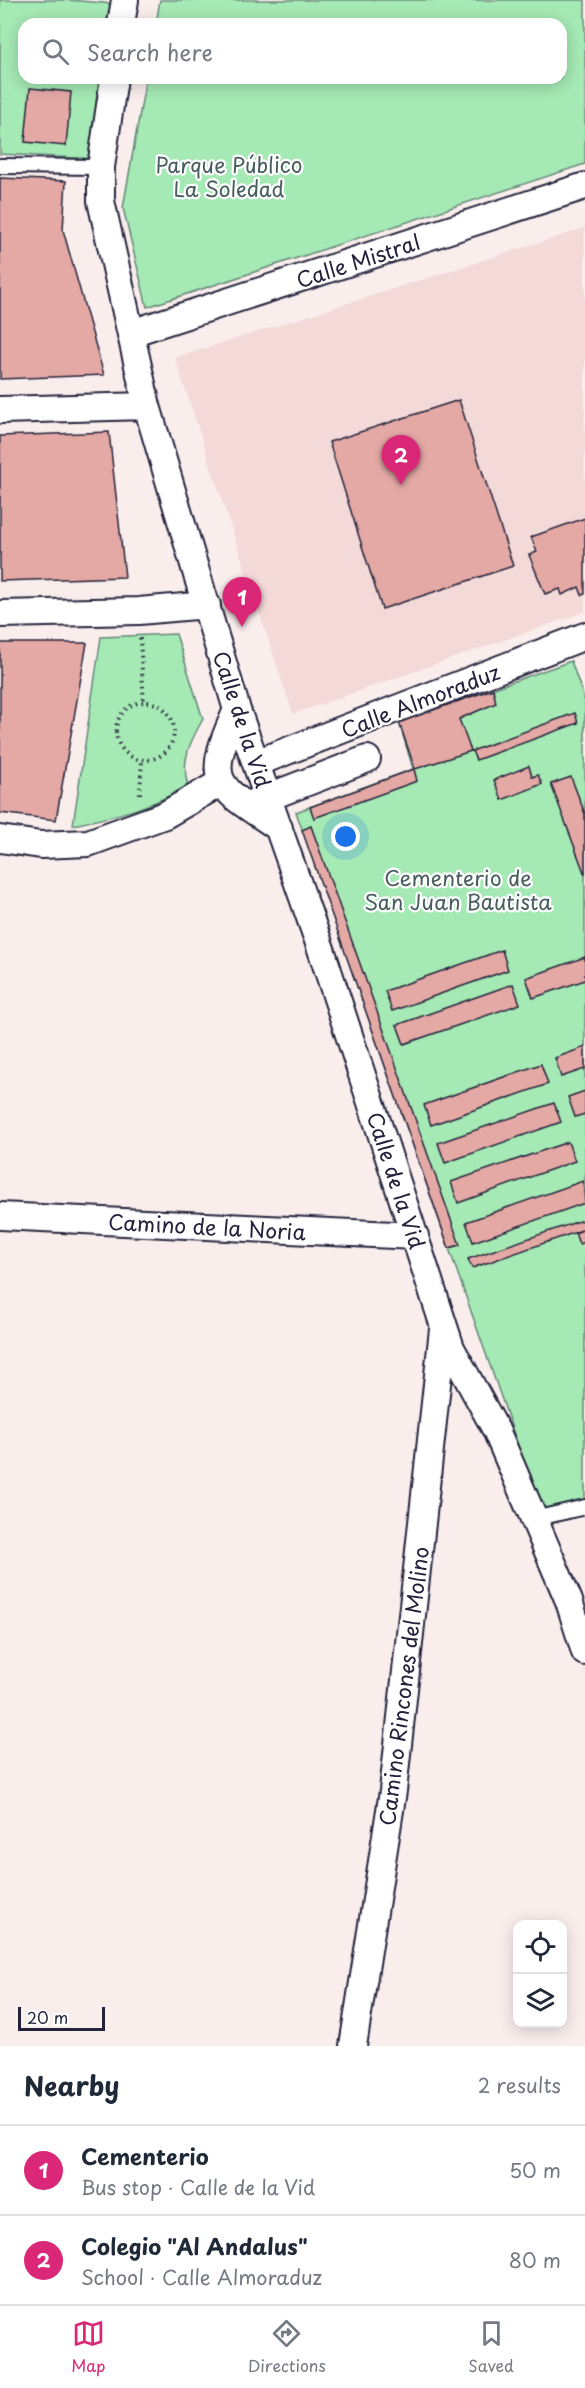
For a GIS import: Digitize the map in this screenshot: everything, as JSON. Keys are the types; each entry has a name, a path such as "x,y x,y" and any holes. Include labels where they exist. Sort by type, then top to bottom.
{"street":[{"path":"123,18 125,0"},
{"name":"Calle de la Vid","path":"113,84 101,167 101,201 147,406 237,710 321,949 451,1348 496,1430 568,1601 585,1652"},
{"name":"Calle Mistral","path":"131,333 585,186"},
{"path":"0,410 147,406"},
{"path":"0,614 139,611 207,605"},
{"name":"Calle Almoraduz","path":"256,763 585,636"},
{"path":"237,710 218,760 226,790 279,828"},
{"path":"226,790 251,804 367,759"},
{"path":"0,840 40,845 88,843 226,790"},
{"name":"Camino de la Noria","path":"0,1216 415,1236"},
{"name":"Camino Rincones del Molino","path":"352,2046 393,1791 443,1324"}],"lane":[{"path":"0,166 101,167"},
{"path":"534,1519 585,1507"}],"path":[{"path":"139,611 144,703"},
{"path":"136,703 144,703 161,706 171,716 174,727 170,746 154,759 139,759 128,754 118,739 117,729 125,710 136,703"}],"shaded area":[{"path":"585,228 585,612 293,714 175,358"}],"green space":[{"path":"0,0 68,0 115,4 114,18 18,18 18,84 104,84 94,159 0,154"},
{"name":"Parque Público La Soledad","path":"160,0 585,0 585,164 147,307 123,208 145,84 567,84 567,18 157,18"},
{"path":"176,634 203,719 186,759 188,786 161,800 132,810 73,825 101,637"},
{"name":"Cementerio de San Juan Bautista","path":"571,661 585,701 585,1500 541,1511 296,812 413,769 399,722"}],"building":[{"path":"30,88 71,92 66,146 25,142"},
{"path":"0,178 66,181 63,230 104,375 0,379"},
{"path":"459,400 513,566 382,609 329,442"},
{"path":"109,432 125,577 0,581 0,436"},
{"path":"585,518 585,594 582,595 579,587 562,595 560,589 545,594 529,555 537,552 531,537"},
{"path":"0,643 87,643 56,820 0,813"},
{"path":"493,689 496,703 459,719 471,751 415,769 399,722"},
{"path":"575,713 578,723 476,760 472,751"},
{"path":"529,766 532,777 538,775 542,784 502,800 494,780"},
{"path":"414,769 417,781 314,818 310,807"},
{"path":"571,777 585,814 585,875 551,784"},
{"path":"311,826 460,1245 449,1248 302,830"},
{"path":"502,950 508,970 392,1011 385,991"},
{"path":"585,957 585,980 533,998 526,978"},
{"path":"513,984 520,1004 404,1044 397,1025"},
{"path":"585,1047 585,1069 561,1077 555,1058"},
{"path":"541,1064 548,1084 431,1125 424,1105"},
{"path":"585,1091 585,1114 575,1117 568,1097"},
{"path":"554,1103 561,1122 445,1163 438,1143"},
{"path":"568,1142 575,1161 458,1203 451,1182"},
{"path":"583,1181 585,1203 473,1242 466,1222"},
{"path":"585,1219 585,1229 472,1268 468,1259"},
{"path":"585,1229 585,1242 579,1244 575,1233"}],"place":[{"name":"Colegio \"Al Andalus\"","path":"401,485"},
{"name":"Cementerio","path":"242,627"}]}
